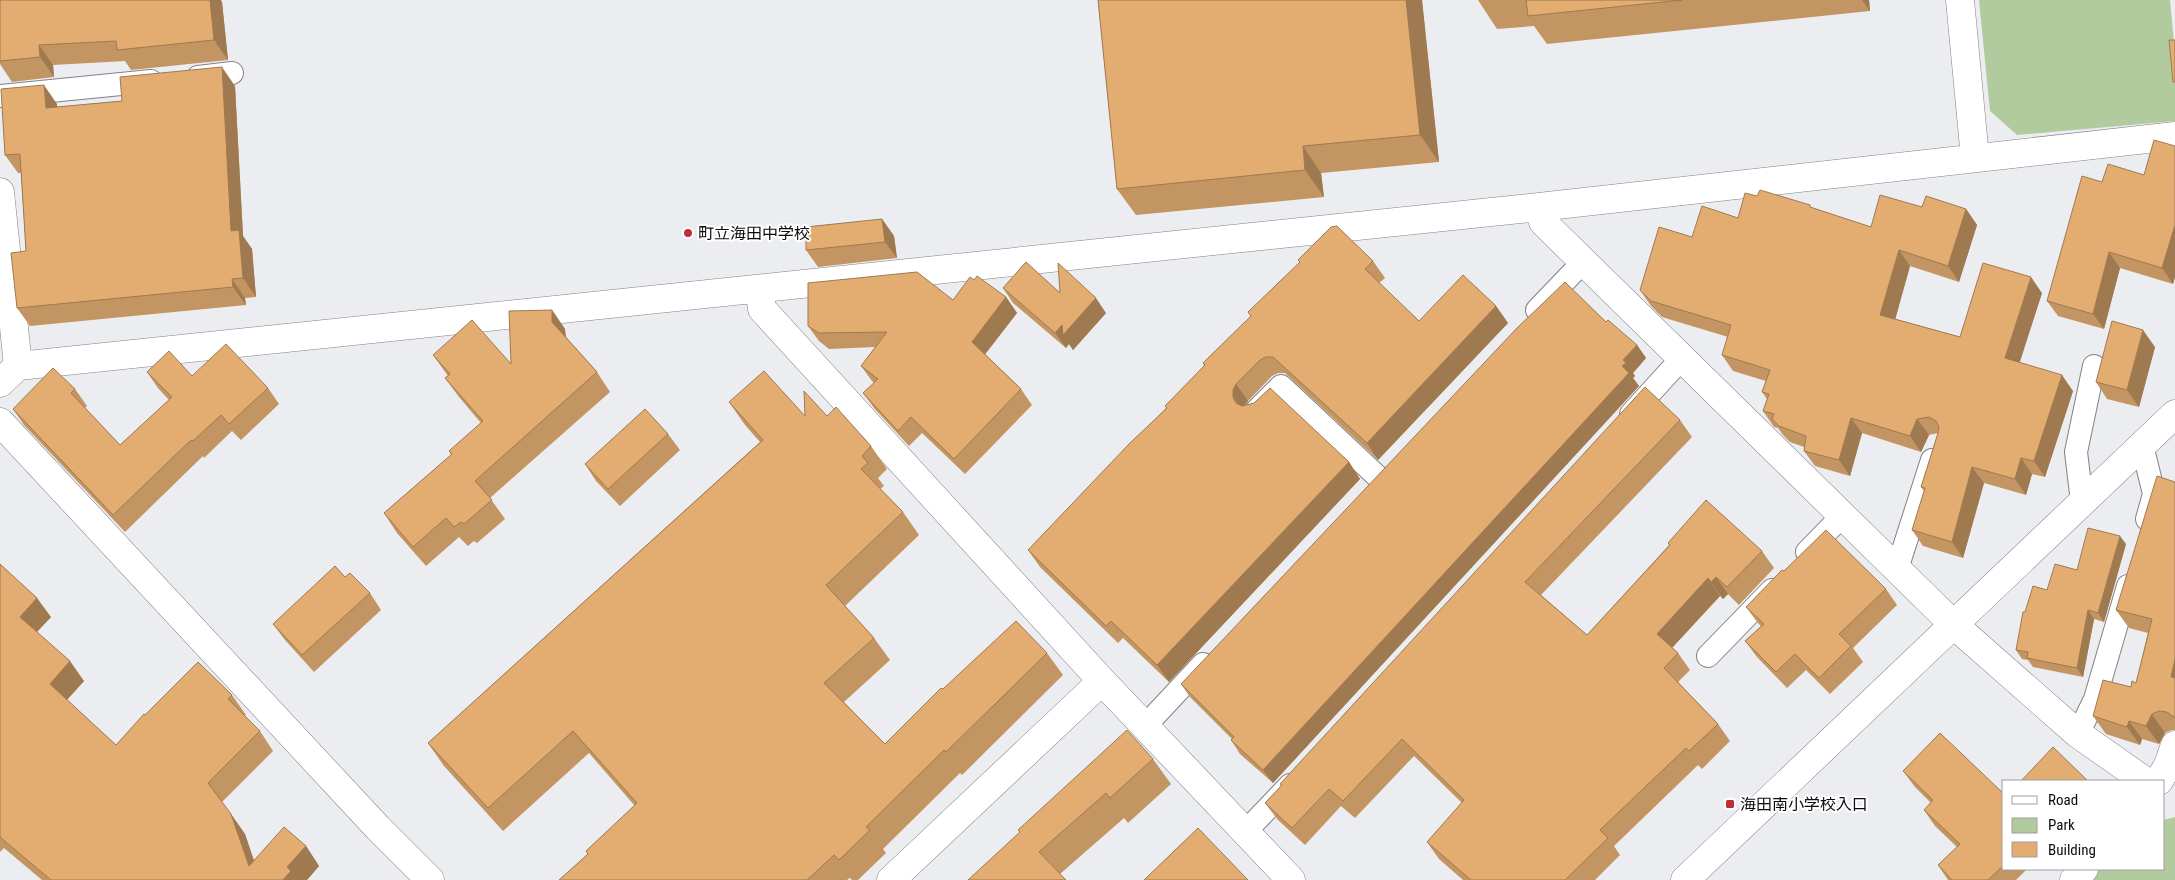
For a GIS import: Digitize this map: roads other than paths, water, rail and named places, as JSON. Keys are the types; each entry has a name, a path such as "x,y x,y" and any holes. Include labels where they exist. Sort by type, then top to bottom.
{"street":[{"path":"1960,0 1975,158"},
{"path":"0,192 9,375 759,289 1539,207 2175,136"},
{"path":"1539,207 1543,222 1953,624 2078,734 2144,780"},
{"path":"759,289 762,309 1102,681 1291,880"},
{"path":"1685,880 2175,414"},
{"path":"0,422 357,806 430,880"},
{"path":"891,880 1102,681"},
{"path":"2160,780 2175,746"},
{"path":"2074,880 2083,870"}],"lane":[{"path":"0,96 232,73"},
{"path":"1522,327 1583,262"},
{"path":"1615,432 1682,358"},
{"path":"2082,502 2076,452 2094,366"},
{"path":"1257,410 1281,386 1379,478"},
{"path":"1897,569 1938,445"},
{"path":"2141,540 2154,494 2142,445"},
{"path":"1708,656 1842,516"},
{"path":"2078,734 2095,699 2133,567"},
{"path":"1145,726 1219,648"},
{"path":"1246,831 1306,767"}],"place":[{"name":"町立海田中学校","path":"688,233"},
{"name":"海田南小学校入口","path":"1730,804"}]}
